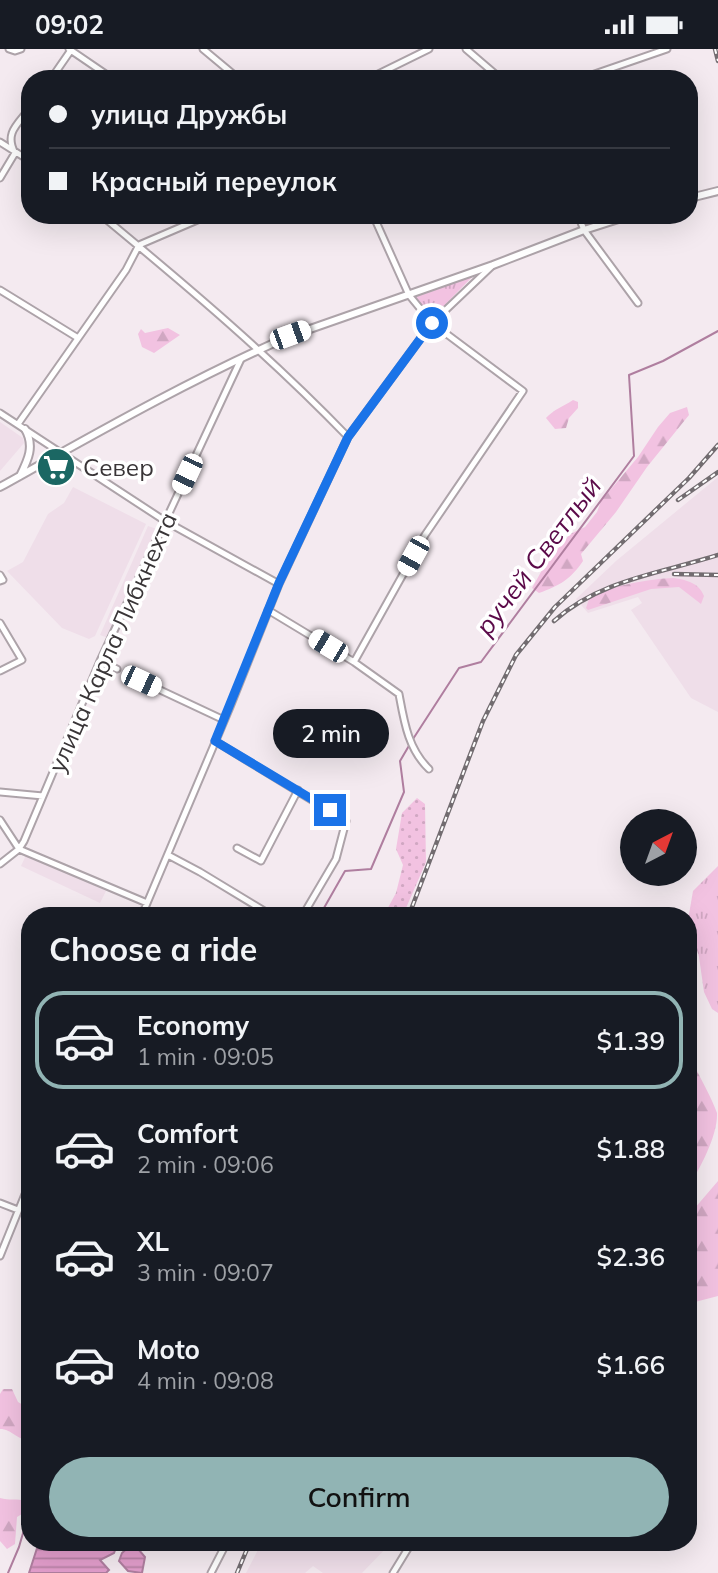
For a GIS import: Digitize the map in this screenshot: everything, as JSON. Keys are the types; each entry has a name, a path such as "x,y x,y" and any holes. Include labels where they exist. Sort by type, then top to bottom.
{"street":[{"path":"9,49 21,49"},
{"path":"57,70 71,49 100,70"},
{"path":"203,49 228,70"},
{"path":"386,70 429,49"},
{"path":"466,49 490,70"},
{"path":"606,70 667,49"},
{"path":"21,121 10,136 0,141 21,156"},
{"path":"10,136 10,144 15,153"},
{"path":"0,178 15,153"},
{"path":"698,196 718,191"},
{"path":"112,224 259,349 348,437"},
{"path":"18,424 126,270 139,245 188,224"},
{"path":"354,662 425,535 523,391 432,323 409,295 377,224"},
{"path":"582,224 638,303"},
{"path":"0,487 259,349 603,224"},
{"path":"145,907 279,583 348,437 432,323 493,265"},
{"path":"0,289 78,338"},
{"name":"улица Карла Либкнехта","path":"19,849 100,661 241,359"},
{"path":"0,413 165,521 279,583"},
{"path":"20,476 31,445 25,429"},
{"path":"268,610 354,662 399,694 413,747 429,769"},
{"path":"0,623 22,660 0,671"},
{"path":"100,661 117,670"},
{"path":"141,681 224,720"},
{"path":"215,741 346,821 336,859 308,907"},
{"path":"237,848 261,860 298,790"},
{"path":"0,792 43,796"},
{"path":"0,820 19,849 147,903"},
{"path":"0,864 19,849"},
{"path":"168,855 257,907"},
{"path":"0,1203 18,1210"},
{"path":"0,1256 21,1203"},
{"path":"211,1573 222,1551"},
{"path":"393,1573 406,1551"}],"shaded area":[{"path":"0,422 23,438 24,443 0,471"},
{"path":"718,477 718,712 691,698 631,610 642,603 638,597 588,613 576,599 616,561"},
{"path":"73,487 146,524 95,636 89,639 62,628 7,571 23,562 48,514 64,503"},
{"path":"148,526 157,529 108,638 100,635"},
{"path":"27,853 106,891 100,903 21,866"},
{"path":"36,1551 115,1551 100,1560 109,1570 106,1573 29,1573"},
{"path":"140,1551 145,1557 142,1573 128,1571 119,1561 122,1553"},
{"path":"257,1551 383,1551 362,1573 323,1573 313,1566 305,1573 246,1573"}],"green space":[{"path":"474,275 431,319 414,297"},
{"path":"168,328 180,335 154,353 142,347 138,334 141,329 145,333"},
{"path":"573,400 578,402 578,408 569,418 566,428 555,429 546,418"},
{"path":"687,407 689,415 581,554 583,561 578,567 553,588 539,593 532,588 546,563 570,534 585,527 597,512 601,501 638,457 658,427 670,413"},
{"path":"674,578 696,585 704,596 701,604 679,587 651,589 588,610 586,608 589,599 618,586"},
{"path":"417,798 425,804 426,862 406,907 388,907 396,893 403,865 396,849 402,813"},
{"path":"718,866 718,1013 712,1009 704,992 697,950 697,907 690,907 693,891"},
{"path":"697,1071 717,1113 717,1122 697,1171"},
{"path":"718,1181 718,1296 697,1301 697,1206"},
{"path":"3,1389 12,1389 21,1404 21,1438 0,1429 0,1394"},
{"path":"0,1498 21,1500 15,1544 7,1549 0,1541"}],"waterway":[{"name":"ручей Светлый","path":"413,739 459,668 481,662 634,456 629,375 663,361 718,331"},
{"name":"ручей Светлый","path":"325,907 345,871 371,869 404,792 400,761 410,744"},
{"name":"ручей Светлый","path":"8,1573 21,1540"}],"railway":[{"path":"715,49 718,61"},
{"path":"412,907 483,721 516,655 555,607 689,478 718,445"},
{"path":"678,500 718,472"},
{"path":"554,621 572,607 611,587 718,555"},
{"path":"674,574 718,575"},
{"path":"237,1573 246,1551"}],"place":[{"name":"Север","path":"56,467"}],"route":[{"path":"330,810 215,741 279,583 348,437 432,323"}]}
